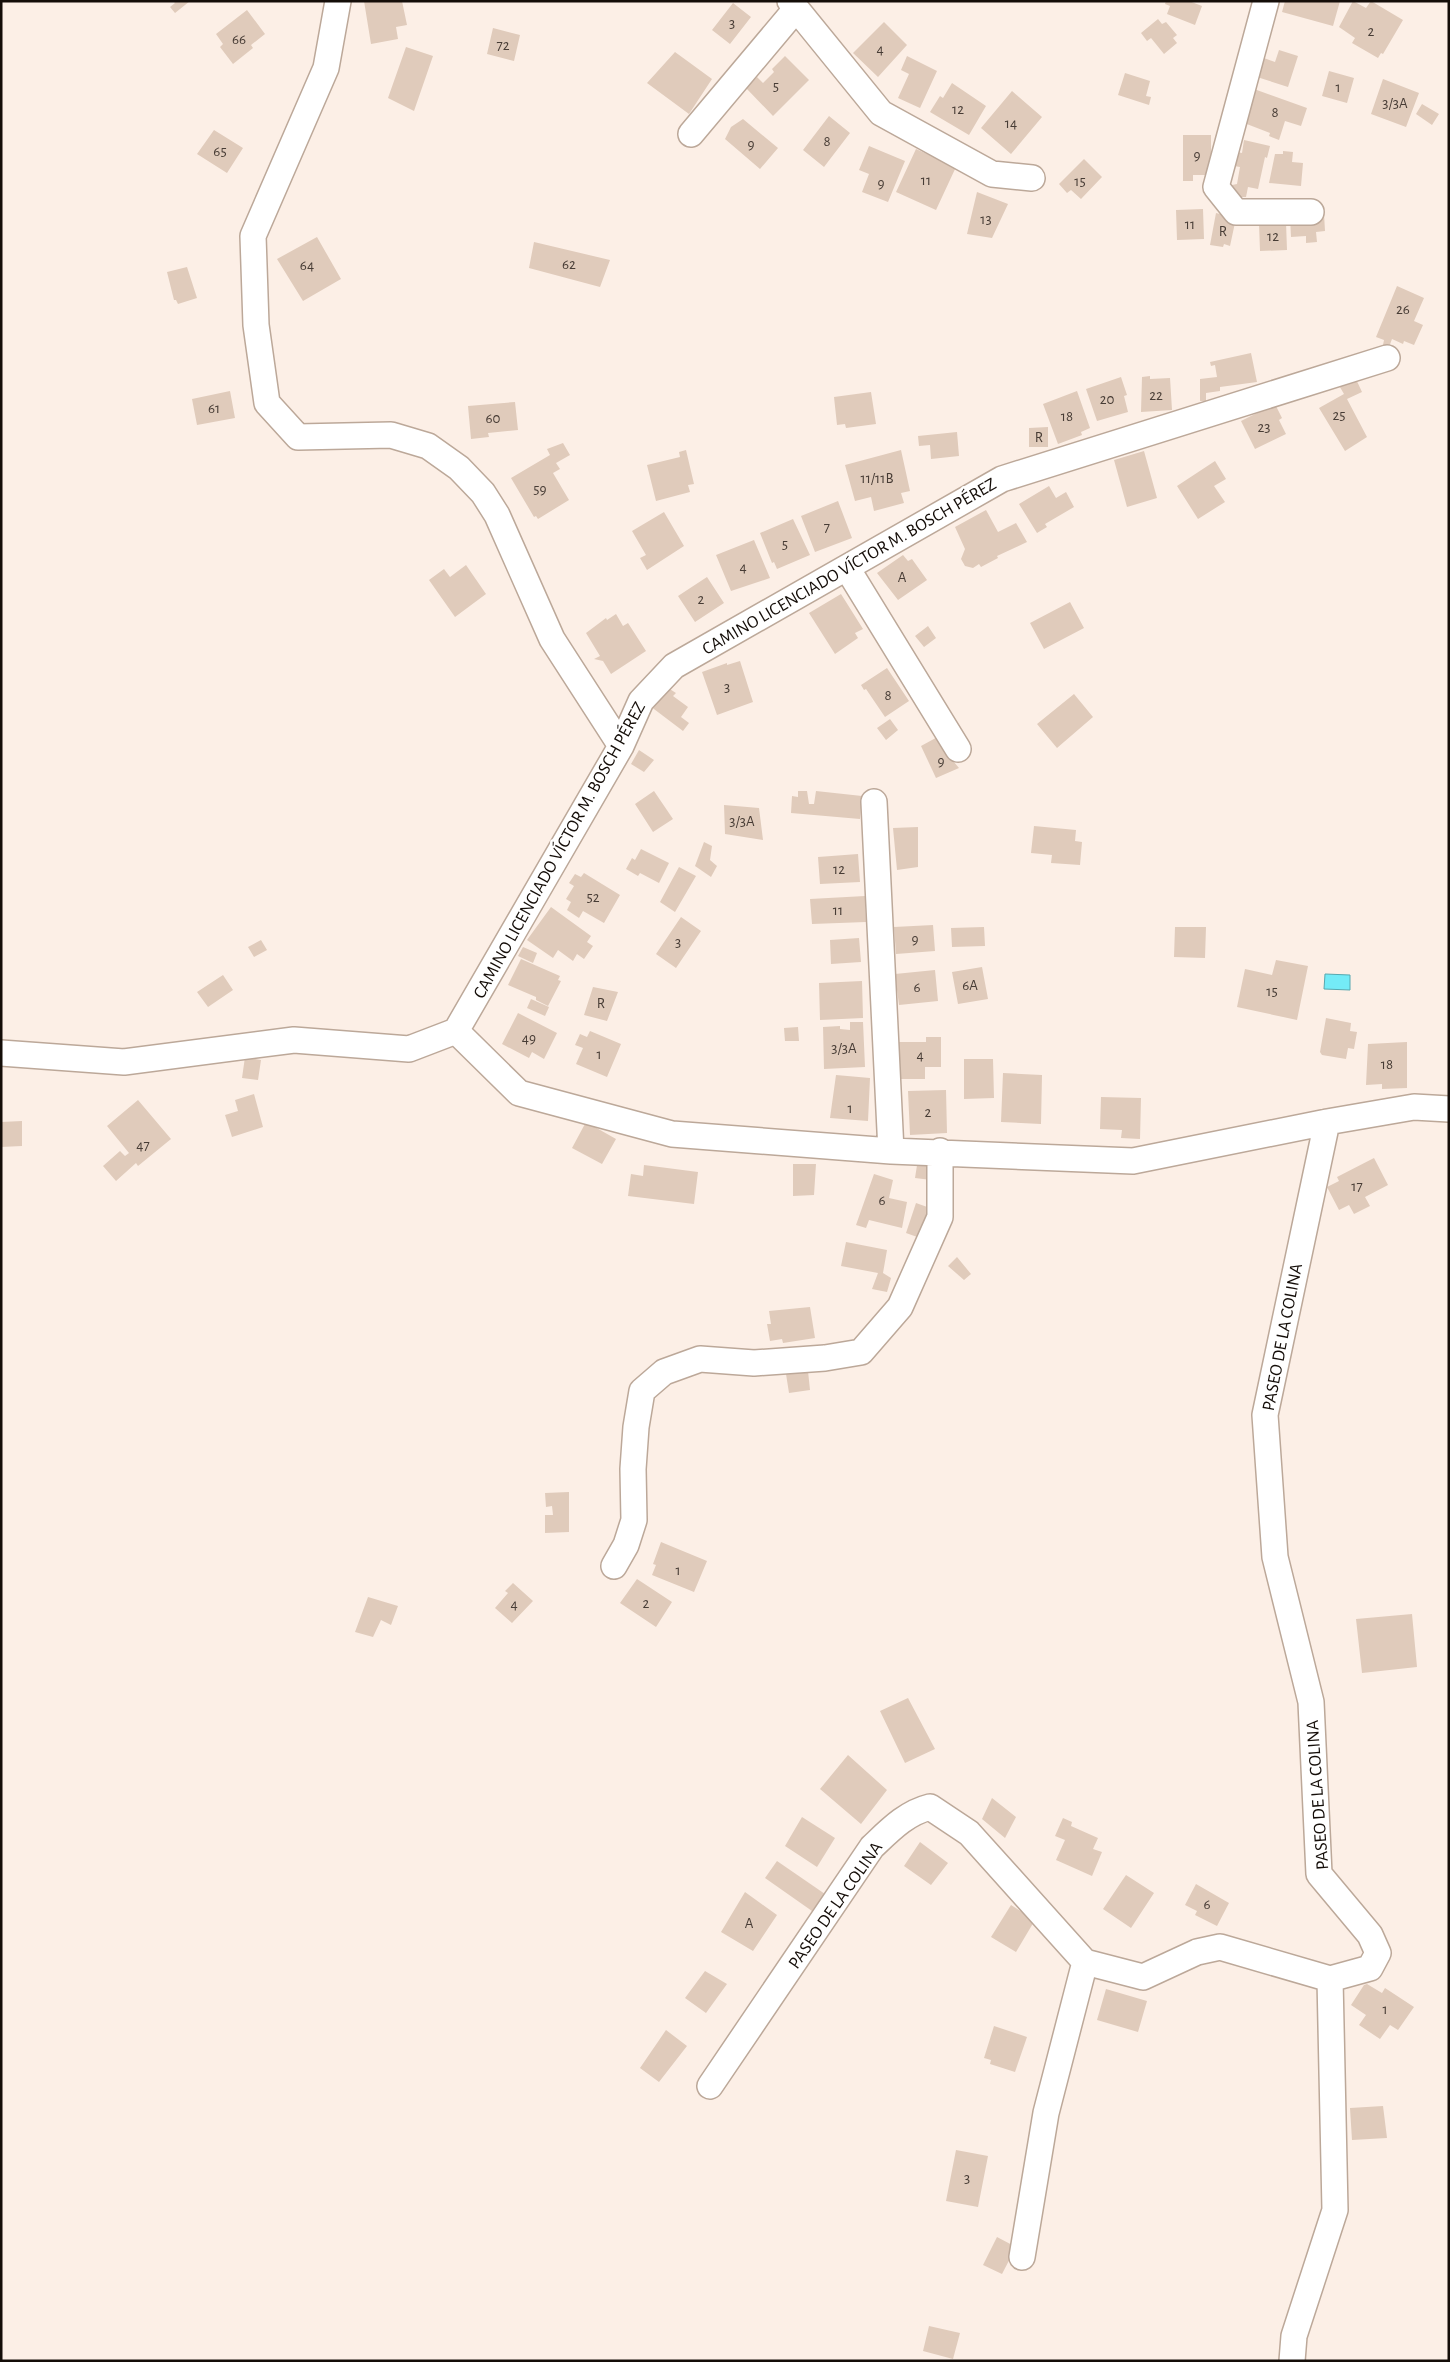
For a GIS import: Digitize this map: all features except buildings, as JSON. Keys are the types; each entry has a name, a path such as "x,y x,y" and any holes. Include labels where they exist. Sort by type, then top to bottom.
{"street":[{"path":"338,1 326,68 253,236 256,325 267,403 298,438 391,436 428,446 458,468 483,493 497,515 552,639 621,746"},
{"path":"1266,1 1216,187 1236,212 1311,212"},
{"path":"691,134 793,5 881,113 992,174 1032,178"},
{"name":"CAMINO LICENCIADO VÍCTOR M. BOSCH PÉREZ","path":"456,1031 621,746 641,701 674,666 1002,479 1387,358"},
{"path":"847,568 958,749"},
{"path":"874,802 891,1150"},
{"path":"1,1052 124,1062 294,1040 408,1049 456,1031 519,1093 672,1134 891,1150 1133,1161 1327,1122 1414,1107 1449,1110"},
{"name":"PASEO DE LA COLINA","path":"1327,1122 1266,1415 1275,1557 1311,1702 1319,1874 1370,1935 1378,1953 1370,1968 1330,1979"},
{"path":"614,1566 626,1545 634,1520 633,1469 636,1427 642,1391 664,1372 700,1359 754,1363 825,1358 861,1352 900,1307 940,1217 940,1151"},
{"name":"PASEO DE LA COLINA","path":"710,2086 872,1847 894,1826 916,1811 930,1807 969,1833 1085,1962"},
{"path":"1022,2257 1046,2114 1085,1962 1143,1977 1197,1952 1220,1947 1330,1979 1335,2210 1294,2336 1292,2361"}],"water":[{"path":"1325,974 1350,975 1350,990 1324,989"}]}
